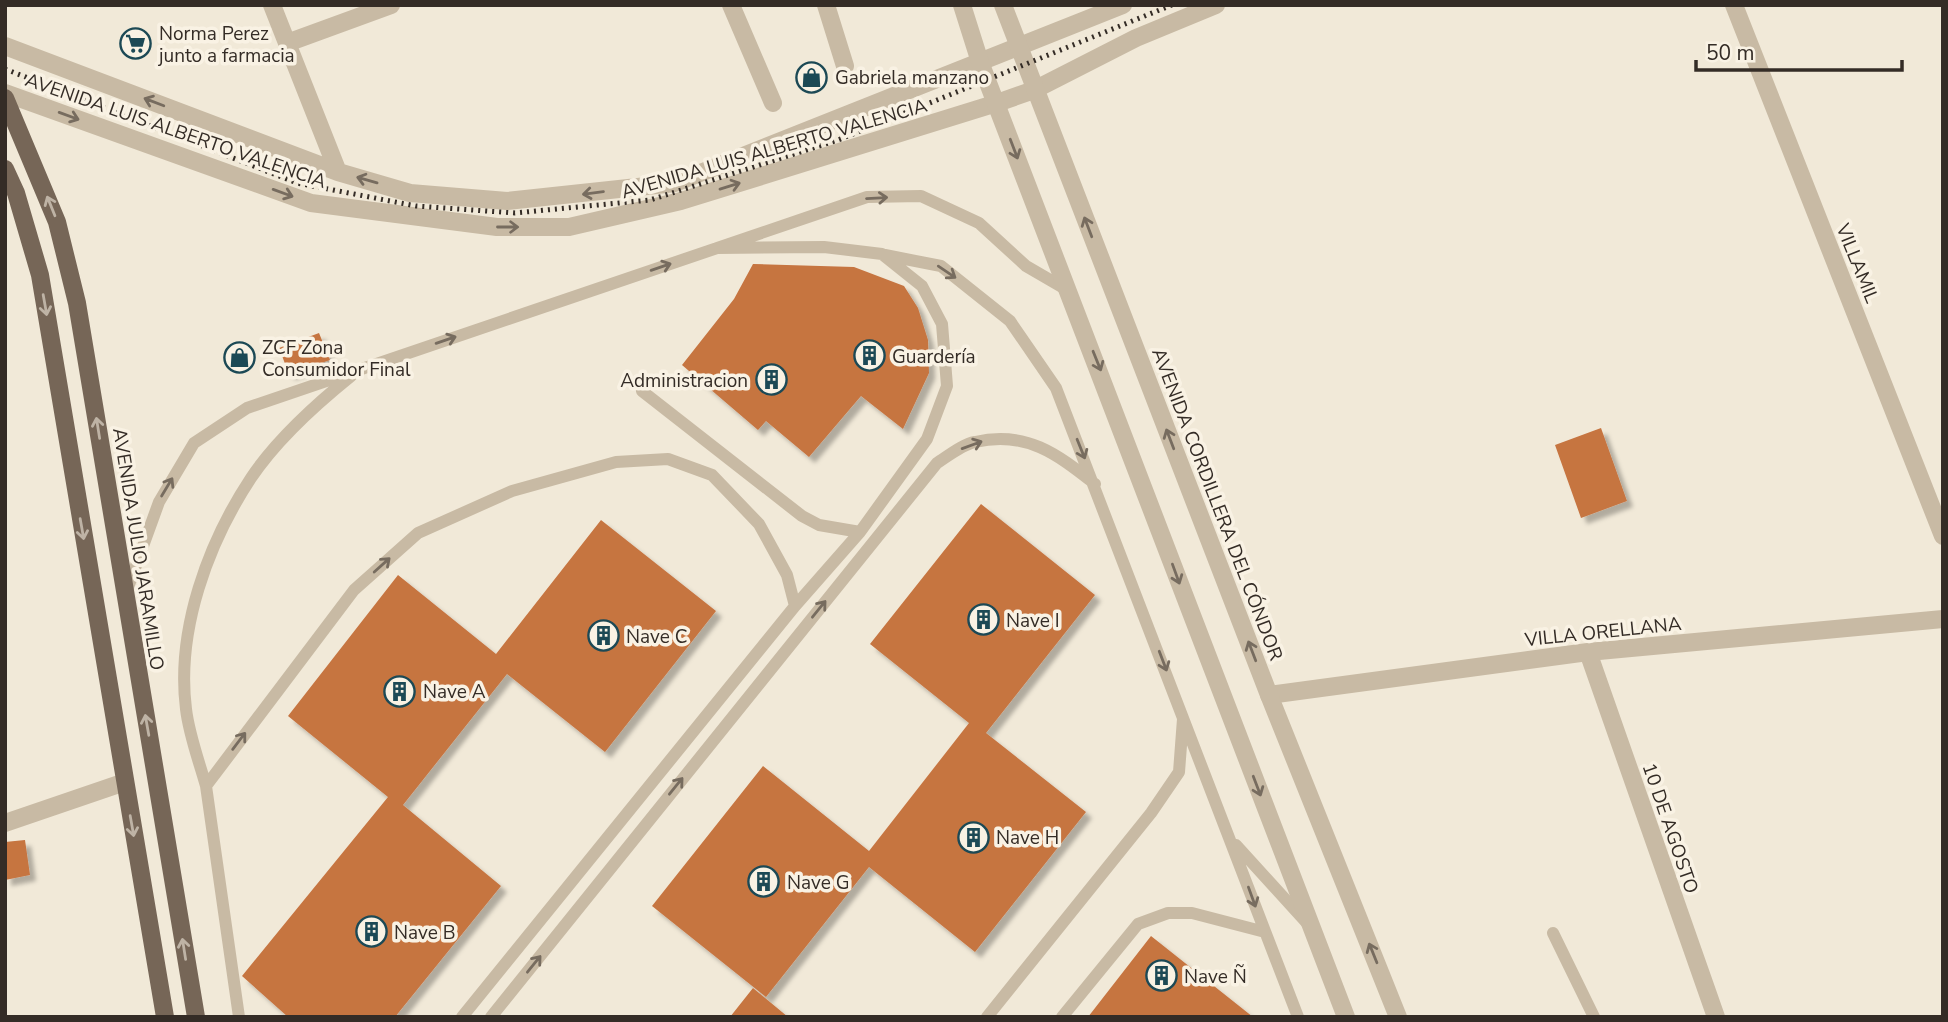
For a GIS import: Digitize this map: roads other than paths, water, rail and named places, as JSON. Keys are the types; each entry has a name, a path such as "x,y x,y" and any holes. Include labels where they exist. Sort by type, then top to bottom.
{"main road":[{"name":"AVENIDA JULIO JARAMILLO","path":"5,95 57,222 77,303 195,1017"},
{"path":"5,169 16,193 40,275 164,1017"}],"street":[{"path":"272,5 338,172"},
{"path":"287,44 391,5"},
{"path":"732,5 774,103"},
{"path":"826,5 845,66"},
{"path":"962,5 980,62 1346,1017"},
{"name":"AVENIDA CORDILLERA DEL CÓNDOR","path":"1003,5 1018,50 1269,695 1398,1017"},
{"name":"AVENIDA LUIS ALBERTO VALENCIA","path":"5,46 338,172 410,193 507,201 675,183 980,62 1018,50 1124,5"},
{"name":"AVENIDA LUIS ALBERTO VALENCIA","path":"5,95 311,203 497,227 569,227 681,201 997,103 1034,90 1136,38 1216,5"},
{"name":"VILLAMIL","path":"1734,5 1943,536"},
{"name":"VILLA ORELLANA","path":"1269,695 1588,652 1943,619"},
{"name":"10 DE AGOSTO","path":"1588,652 1716,1017"},
{"path":"5,822 125,782"}],"lane":[{"path":"125,597 159,502 194,443 247,408 867,198 921,196 979,223 1026,266 1069,291"},
{"path":"717,248 824,247 881,254 941,266 1010,321 1056,387 1096,484 1298,1017"},
{"path":"462,1017 795,606 860,532 927,439 947,386 942,324 922,286 881,254"},
{"path":"239,1017 206,786 186,709 186,634 216,539 252,476 313,407 359,369"},
{"path":"642,391 802,516 819,525 860,532"},
{"path":"491,1017 937,463 974,442 1017,439 1050,450 1096,484"},
{"path":"206,786 354,590 418,533 512,491 616,462 668,459 712,475 759,524 787,575 795,606"},
{"path":"987,1017 1151,813 1179,772 1183,715"},
{"path":"1231,839 1311,928"},
{"path":"1062,1017 1138,924 1168,913 1192,913 1265,932"},
{"path":"1553,933 1594,1017"}],"railway":[{"path":"5,69 297,183 416,206 515,213 650,200 838,140 1172,5"}],"place":[{"name":"Norma Perez junto a farmacia","path":"136,44"},
{"name":"Gabriela manzano","path":"812,77"},
{"name":"Guardería","path":"869,356"},
{"name":"ZCF Zona Consumidor Final","path":"239,358"},
{"name":"Administracion","path":"771,380"},
{"name":"Nave I","path":"983,620"},
{"name":"Nave C","path":"603,636"},
{"name":"Nave A","path":"400,691"},
{"name":"Nave H","path":"973,837"},
{"name":"Nave G","path":"764,882"},
{"name":"Nave B","path":"371,932"},
{"name":"Nave Ñ","path":"1161,976"}]}
